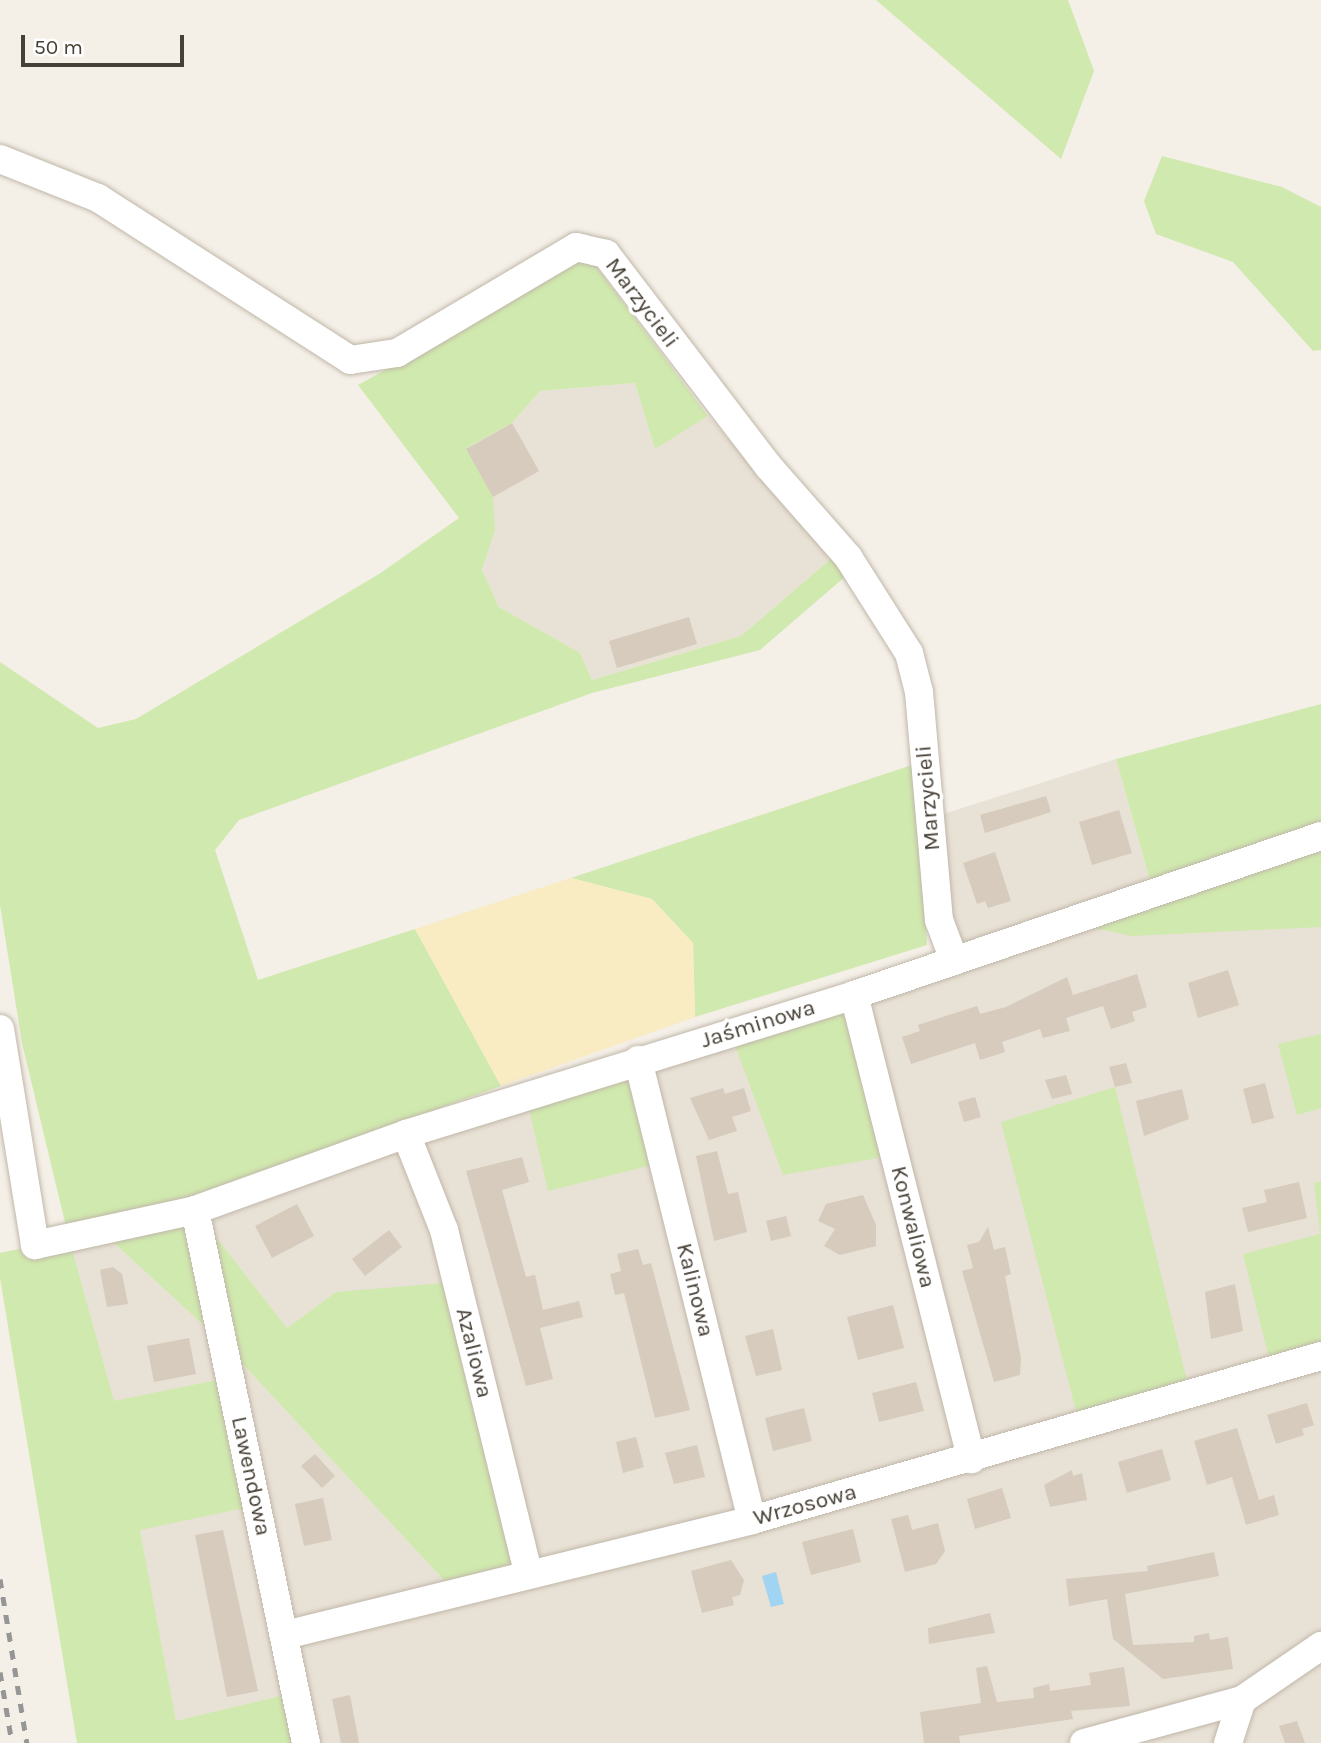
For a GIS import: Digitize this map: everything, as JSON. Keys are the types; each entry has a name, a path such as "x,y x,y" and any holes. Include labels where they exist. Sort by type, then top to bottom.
{"street":[{"name":"Marzycieli","path":"0,159 98,198 350,360 397,353 576,247 606,254 769,467 848,557 909,653 919,692 939,920 954,960"},
{"name":"Jaśminowa","path":"0,1029 35,1245 195,1210 406,1134 854,995 1321,836"},
{"name":"Konwaliowa","path":"854,995 971,1459"},
{"name":"Kalinowa","path":"638,1060 752,1520"},
{"name":"Azaliowa","path":"406,1134 444,1230 529,1575"},
{"name":"Lawendowa","path":"195,1210 306,1743"},
{"name":"Wrzosowa","path":"285,1635 752,1520 1321,1356"},
{"path":"1084,1743 1242,1700 1321,1646"},
{"path":"1228,1743 1242,1700"}],"shaded area":[{"path":"635,383 655,448 708,416 833,557 741,636 592,680 580,653 499,607 482,570 495,530 466,449 512,423 540,391"},
{"path":"1116,759 1153,891 1321,836 1321,1743 306,1743 295,1692 176,1722 140,1530 230,1377 114,1402 69,1238 101,1231 224,1344 456,1593 336,1292 287,1328 195,1210 948,962 931,818"}],"green space":[{"path":"876,0 1068,0 1094,71 1061,159"},
{"path":"1162,156 1282,187 1321,207 1321,350 1313,351 1233,262 1156,234 1144,201"},
{"path":"589,257 708,416 655,449 635,383 540,391 512,423 467,448 493,497 495,530 482,570 499,607 580,653 592,680 741,636 833,557 847,575 760,650 592,693 239,820 215,850 258,980 415,929 501,1086 187,1198 67,1231 22,1043 0,905 0,662 98,728 136,719 379,574 459,518 358,385"},
{"path":"1321,704 1321,927 1132,936 1094,928 1153,891 1116,759"},
{"path":"915,764 927,945 695,1017 693,943 652,899 571,878"},
{"path":"854,995 894,1155 783,1175 730,1032"},
{"path":"1321,1034 1321,1108 1297,1115 1278,1044"},
{"path":"638,1060 664,1162 548,1191 526,1096"},
{"path":"1115,1087 1190,1393 1080,1426 1001,1122"},
{"path":"1321,1181 1321,1356 1272,1370 1243,1254 1320,1234 1314,1183"},
{"path":"195,1210 287,1328 336,1292 457,1282 529,1575 456,1593 224,1344 101,1231"},
{"path":"69,1238 114,1401 231,1377 258,1505 140,1530 176,1721 296,1692 306,1743 77,1743 0,1278 0,1253"}],"sand":[{"path":"571,878 652,899 693,943 695,1017 501,1086 415,929"}],"water":[{"path":"776,1572 784,1604 771,1607 762,1576"}],"building":[{"path":"512,423 539,471 493,497 466,449"},
{"path":"689,617 697,644 617,668 609,641"},
{"path":"1046,796 1051,812 985,833 980,815"},
{"path":"1119,810 1132,853 1092,865 1079,822"},
{"path":"995,852 1011,901 988,908 985,901 977,904 963,863"},
{"path":"1228,970 1239,1005 1198,1018 1188,983"},
{"path":"1137,974 1147,1007 1132,1012 1135,1021 1111,1029 1103,1006 1066,1018 1070,1031 1043,1038 1040,1029 1002,1042 1005,1052 980,1060 975,1043 911,1064 902,1037 920,1031 918,1025 977,1006 980,1014 1006,1007 1067,977 1073,995"},
{"path":"1126,1063 1132,1083 1115,1087 1109,1067"},
{"path":"1066,1075 1072,1094 1052,1099 1045,1080"},
{"path":"1265,1083 1274,1118 1252,1124 1243,1089"},
{"path":"723,1088 725,1094 744,1088 751,1111 732,1117 737,1131 709,1140 690,1098"},
{"path":"1182,1089 1189,1119 1144,1136 1136,1101"},
{"path":"975,1097 981,1117 964,1122 958,1102"},
{"path":"717,1151 728,1194 738,1192 747,1232 714,1241 696,1156"},
{"path":"522,1157 529,1182 502,1190 526,1277 535,1275 543,1310 579,1301 583,1317 540,1328 553,1379 526,1386 466,1171"},
{"path":"1299,1182 1307,1218 1248,1232 1242,1208 1267,1202 1264,1190"},
{"path":"863,1195 876,1225 876,1246 840,1255 824,1246 835,1229 818,1221 826,1204"},
{"path":"297,1204 314,1236 272,1258 255,1226"},
{"path":"786,1216 791,1236 771,1241 766,1221"},
{"path":"988,1227 994,1250 1005,1247 1011,1274 1005,1276 1021,1358 1020,1375 994,1382 962,1271 973,1268 967,1245 979,1242"},
{"path":"389,1230 402,1247 365,1276 352,1259"},
{"path":"638,1249 643,1265 651,1263 690,1410 655,1418 624,1293 615,1295 610,1274 621,1271 617,1254"},
{"path":"113,1267 122,1274 128,1304 107,1307 100,1270"},
{"path":"1235,1284 1243,1331 1211,1339 1205,1292"},
{"path":"893,1305 904,1348 858,1360 847,1317"},
{"path":"773,1329 782,1370 756,1376 745,1336"},
{"path":"189,1338 196,1374 154,1382 147,1346"},
{"path":"916,1382 924,1411 879,1422 872,1393"},
{"path":"1307,1403 1314,1425 1302,1429 1304,1435 1276,1444 1267,1415"},
{"path":"804,1408 812,1441 773,1451 765,1418"},
{"path":"1237,1428 1259,1500 1274,1495 1279,1515 1246,1525 1232,1477 1207,1485 1194,1441"},
{"path":"636,1437 644,1467 623,1473 616,1442"},
{"path":"697,1445 705,1477 674,1484 665,1453"},
{"path":"1162,1449 1171,1480 1127,1493 1118,1462"},
{"path":"315,1454 335,1476 322,1488 301,1466"},
{"path":"1072,1470 1073,1476 1082,1473 1087,1500 1050,1507 1044,1485"},
{"path":"1002,1488 1011,1518 975,1529 967,1499"},
{"path":"323,1498 332,1540 304,1546 295,1504"},
{"path":"908,1515 912,1530 938,1523 945,1551 936,1564 905,1572 891,1519"},
{"path":"853,1529 861,1562 811,1575 802,1542"},
{"path":"223,1530 258,1691 227,1697 195,1535"},
{"path":"1214,1552 1219,1576 1125,1594 1133,1645 1194,1642 1194,1636 1209,1633 1210,1640 1228,1637 1233,1669 1163,1679 1113,1639 1107,1599 1069,1606 1066,1579 1148,1571 1147,1566"},
{"path":"731,1560 744,1580 740,1595 732,1597 734,1605 702,1613 691,1571"},
{"path":"990,1613 995,1633 929,1644 928,1628"},
{"path":"987,1666 997,1702 1034,1698 1033,1688 1049,1684 1050,1691 1091,1685 1089,1673 1124,1667 1130,1706 1071,1711 1073,1719 959,1736 960,1743 924,1743 920,1712 981,1703 976,1668"},
{"path":"350,1695 359,1743 341,1743 332,1699"},
{"path":"1297,1721 1305,1743 1285,1743 1279,1726"}],"railway":[{"path":"0,1579 27,1743"},
{"path":"0,1672 12,1743"}]}
